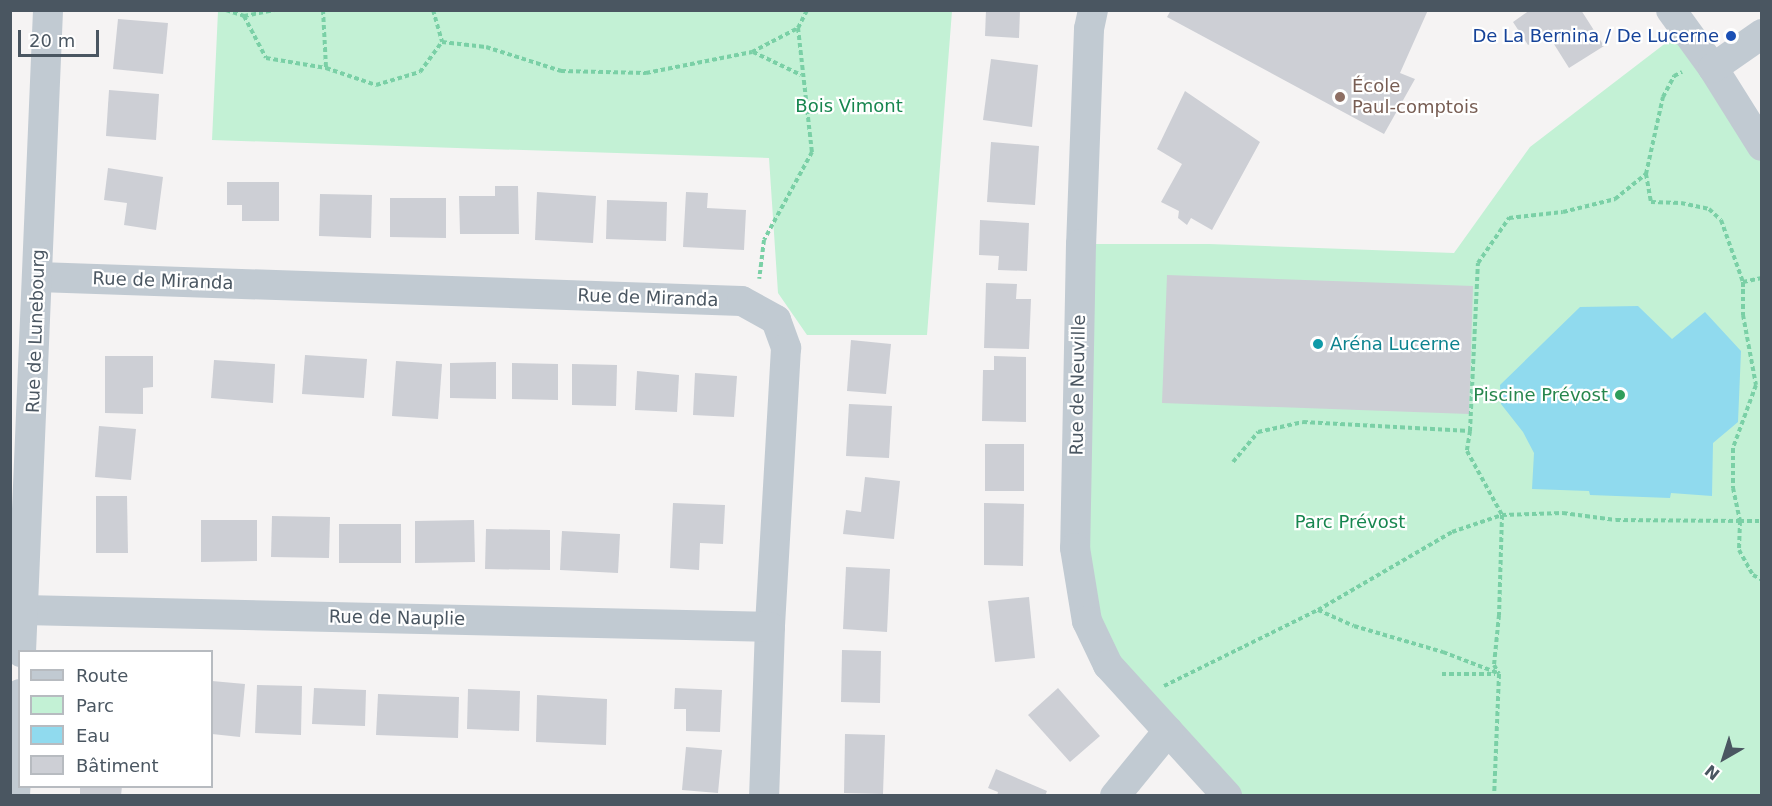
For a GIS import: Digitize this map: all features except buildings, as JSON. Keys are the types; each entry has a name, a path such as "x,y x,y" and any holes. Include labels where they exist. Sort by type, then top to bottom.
{"street":[{"name":"Rue de Lunebourg","path":"21,650 48,10"},
{"name":"Rue de Neuville","path":"1093,10 1089,29 1081,244 1075,548 1087,621 1108,665 1227,795"},
{"path":"1671,10 1710,63 1761,146"},
{"path":"1710,63 1761,34"},
{"name":"Rue de Miranda","path":"38,277 742,301 776,320 786,348 770,627 764,795"},
{"name":"Rue de Nauplie","path":"23,609 770,627"},
{"path":"1115,795 1168,731"},
{"path":"15,795 18,734"}],"path":[{"path":"226,10 244,16 274,10"},
{"path":"323,10 326,68"},
{"path":"433,10 442,42"},
{"path":"756,309 764,240 812,152 801,75 798,28 807,10"},
{"path":"244,16 266,58 326,68 376,85 420,72 442,42"},
{"path":"442,42 486,47 561,71 645,73 752,52 798,28"},
{"path":"752,52 801,75"},
{"path":"1710,63 1674,76 1664,98 1646,174 1651,202 1681,203 1709,209 1720,220 1743,282 1743,315 1756,385 1733,448 1733,488 1740,521 1738,550 1752,576 1761,580"},
{"path":"1494,795 1499,674 1494,665 1499,615 1502,514 1467,451 1478,263 1509,218 1563,212 1615,200 1646,174"},
{"path":"1743,282 1761,278"},
{"path":"1233,462 1258,432 1303,422 1470,430"},
{"path":"1144,704 1168,682 1318,610 1452,532 1502,514 1563,513 1616,520 1761,521"},
{"path":"1318,610 1354,626 1443,652 1499,674"},
{"path":"1442,674 1499,674"}],"green space":[{"name":"Bois Vimont","path":"218,11 952,11 927,335 807,335 778,293 769,158 212,140"},
{"name":"Parc Prévost","path":"1684,29 1761,146 1761,795 1227,795 1087,621 1081,244 1209,244 1454,253 1530,147"}],"water":[{"name":"Piscine Prévost","path":"1638,306 1672,339 1705,312 1741,351 1738,422 1713,443 1712,496 1671,493 1670,498 1590,495 1589,491 1532,489 1534,453 1523,432 1501,404 1500,385 1580,307"}],"place":[{"name":"De La Bernina / De Lucerne","path":"1731,36"},
{"name":"École Paul-comptois","path":"1340,97"},
{"name":"Aréna Lucerne","path":"1318,344"},
{"name":"Piscine Prévost","path":"1620,395"}]}
